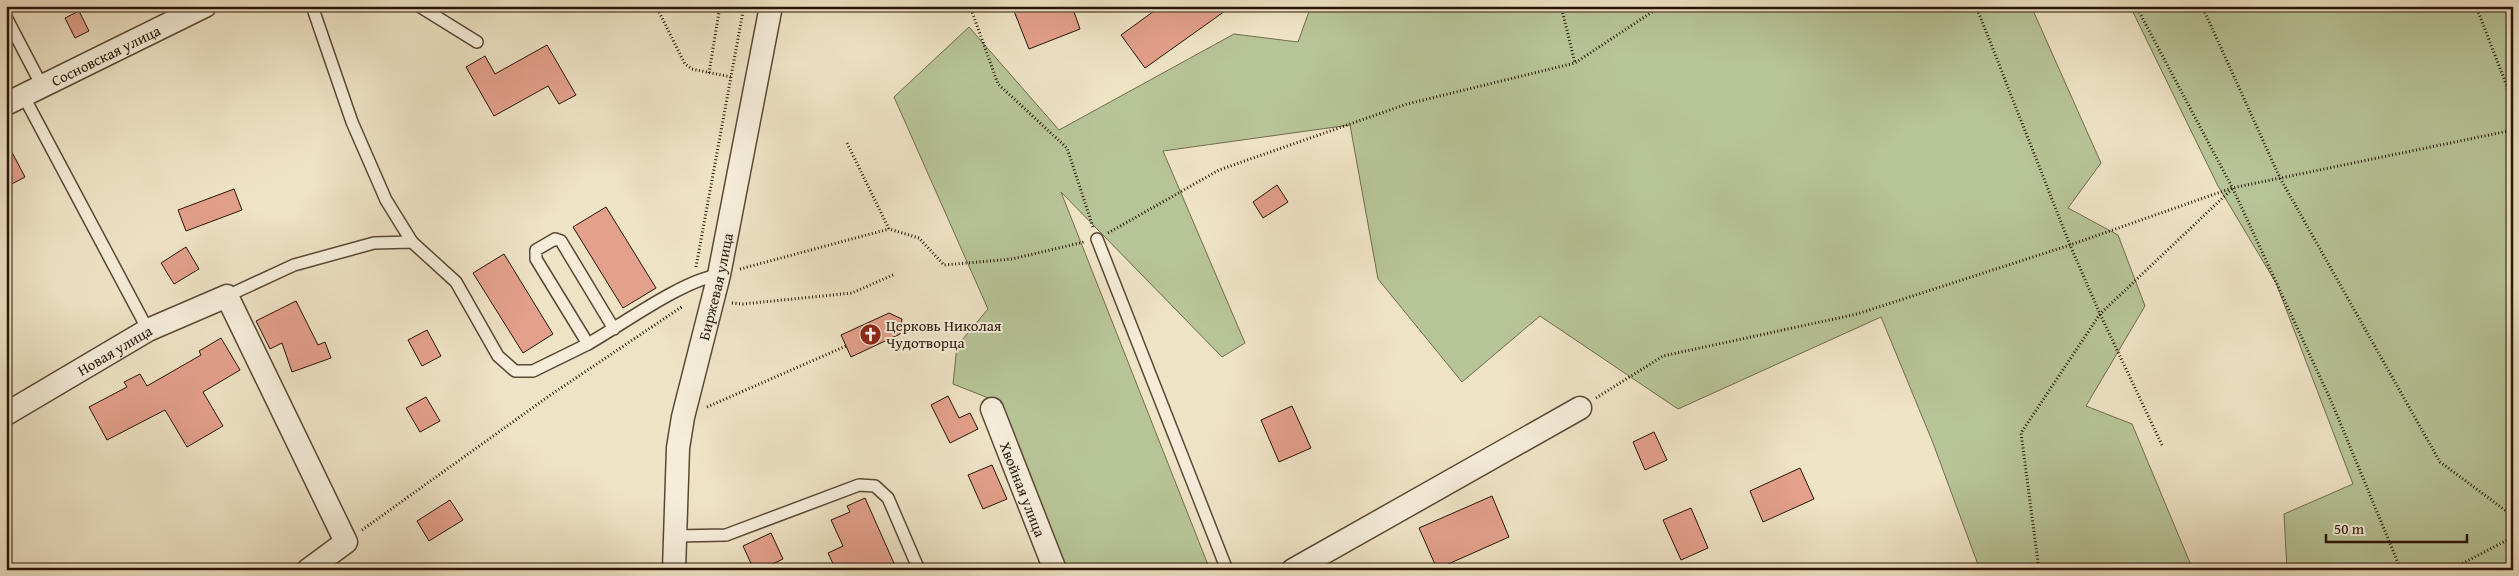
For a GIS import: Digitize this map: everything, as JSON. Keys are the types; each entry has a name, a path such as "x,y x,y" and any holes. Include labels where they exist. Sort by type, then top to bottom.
{"street":[{"name":"Сосновская улица","path":"24,95 205,6"},
{"name":"Биржевая улица","path":"674,570 678,448 683,417 720,275 771,6"},
{"name":"Новая улица","path":"6,414 148,330 227,296"},
{"path":"227,296 346,542 308,570"},
{"name":"Хвойная улица","path":"992,408 1055,570"},
{"path":"1293,570 1580,408"}],"lane":[{"path":"312,6 352,122 386,200 412,242 456,282 498,356 515,371 533,371 588,344 693,282 720,275"},
{"path":"419,6 477,42"},
{"path":"6,17 24,95 148,330"},
{"path":"588,344 536,259 536,250 555,238 561,241 614,329"},
{"path":"1098,239 1227,570"},
{"path":"227,296 294,265 374,243 412,242"},
{"path":"675,536 726,535 860,485 875,486 888,498 919,570"}],"path":[{"path":"656,6 685,64 692,69 730,77"},
{"path":"709,73 720,6"},
{"path":"970,6 998,84 1067,148 1098,239"},
{"path":"1561,6 1575,63"},
{"path":"720,275 889,229 919,238 944,265 1012,259 1098,239 1220,170 1407,104 1575,63 1660,6"},
{"path":"1976,6 2070,245 2100,314 2162,445"},
{"path":"2136,6 2232,188 2332,403 2401,570"},
{"path":"2202,6 2280,178 2440,462 2513,516"},
{"path":"2476,6 2513,102"},
{"path":"1580,408 1663,356 1857,314 2070,245 2232,188 2513,130"},
{"path":"847,143 889,229"},
{"path":"2039,570 2021,433 2100,314 2232,188"},
{"path":"712,300 743,304 852,294 895,274"},
{"path":"683,417 846,346"},
{"path":"2450,570 2513,538"}],"green space":[{"path":"1311,6 2031,6 2101,163 2068,208 2118,235 2145,306 2086,406 2132,424 2193,570 1980,570 1933,443 1881,317 1678,409 1540,316 1462,382 1378,279 1350,125 1163,151 1245,343 1222,357 1061,192 1210,570 1063,570 1001,403 953,384 957,346 988,309 894,97 969,27 1059,130 1234,34 1298,42"},
{"path":"2130,6 2513,6 2513,570 2287,570 2284,514 2353,484 2276,283 2218,186"}],"building":[{"path":"1012,6 1072,6 1080,29 1029,49"},
{"path":"1161,6 1232,6 1145,68 1121,35"},
{"path":"79,11 89,31 75,38 65,18"},
{"path":"547,45 576,95 559,104 548,86 494,116 466,67 485,56 495,74"},
{"path":"6,141 25,177 6,187"},
{"path":"1277,185 1288,202 1263,218 1253,202"},
{"path":"234,189 242,210 186,231 178,210"},
{"path":"606,207 656,288 623,308 573,227"},
{"path":"186,247 199,269 174,284 161,263"},
{"path":"504,254 553,334 523,353 473,273"},
{"path":"296,301 318,345 325,342 331,358 292,372 282,343 270,349 256,321"},
{"name":"Церковь Николая Чудотворца","path":"889,313 902,319 900,334 851,357 841,335"},
{"path":"427,330 441,356 422,366 408,340"},
{"path":"221,338 240,370 203,392 223,426 187,447 165,410 107,440 89,407 127,387 124,382 140,374 147,386 201,355 199,351"},
{"path":"948,396 959,418 970,413 978,429 950,443 931,405"},
{"path":"426,397 440,421 420,432 406,408"},
{"path":"1292,406 1311,448 1279,462 1261,420"},
{"path":"1654,432 1667,460 1645,470 1633,442"},
{"path":"992,465 1007,499 983,509 968,475"},
{"path":"1800,468 1814,499 1763,522 1750,491"},
{"path":"1492,496 1509,537 1437,569 1419,528"},
{"path":"865,498 897,570 836,570 828,553 843,546 831,520 850,512 847,506"},
{"path":"450,500 463,520 429,541 417,521"},
{"path":"1691,508 1708,548 1681,560 1663,520"},
{"path":"771,533 783,559 760,570 754,570 743,546"}],"place":[{"name":"Церковь Николая Чудотворца","path":"870,334"}]}
